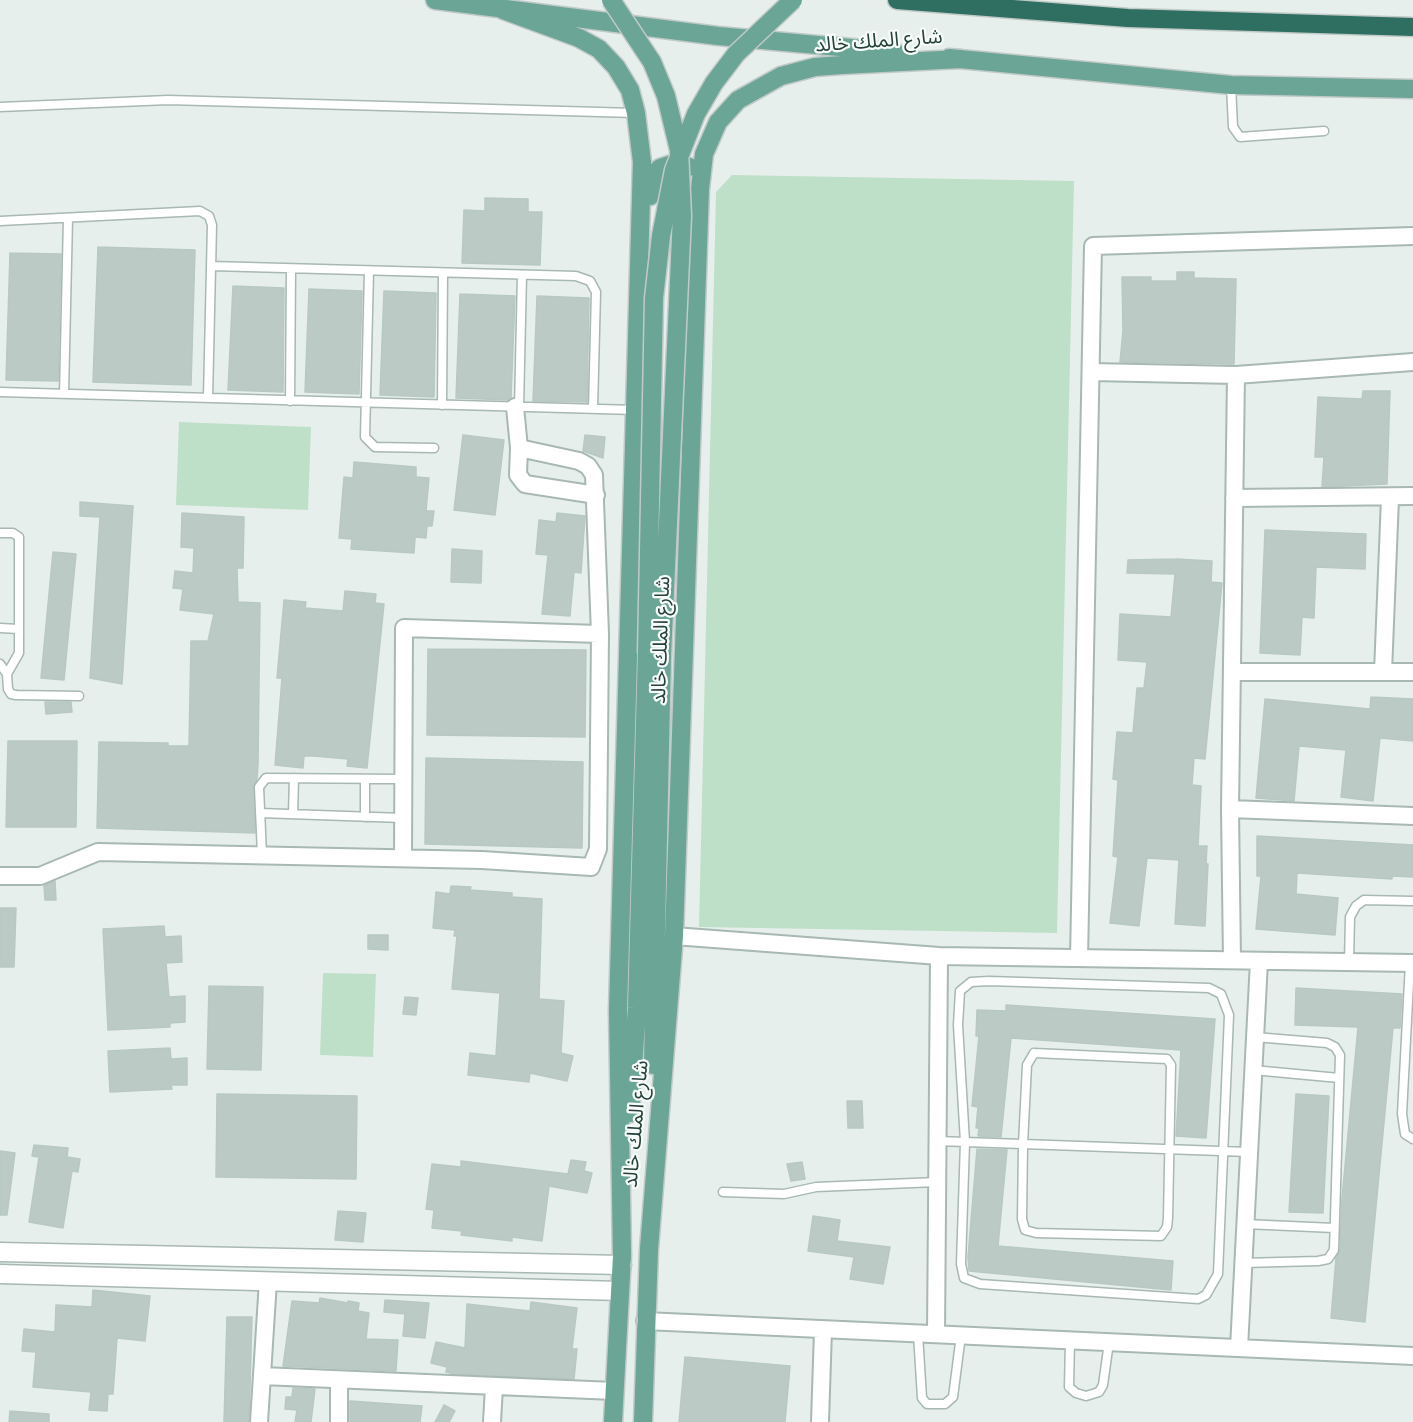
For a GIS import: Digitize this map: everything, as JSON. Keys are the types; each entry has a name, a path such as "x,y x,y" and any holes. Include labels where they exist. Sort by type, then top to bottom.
{"highway":[{"path":"897,0 1128,18 1413,27"}],"main road":[{"path":"435,0 718,36 1231,85 1413,89"},
{"path":"611,0 652,62 666,96 679,150 682,216 654,654 622,1260"},
{"path":"649,1250 654,654 654,298 661,236 674,170 696,114 714,83 743,46 793,0"},
{"name":"شارع الملك خالد","path":"503,10 599,49 616,67 630,90 636,113 642,162 618,1010 622,1260 614,1422"},
{"name":"شارع الملك خالد","path":"643,1422 649,1250 674,936 700,189 704,154 718,122 738,100 760,85 815,67 961,58"},
{"path":"639,264 648,231 650,186 654,174 667,164 688,165 698,177 700,189"}],"street":[{"path":"1079,958 1094,246 1413,236"},
{"path":"1091,372 1236,375 1413,362"},
{"path":"1232,960 1230,809 1236,375"},
{"path":"517,407 519,475 525,484 596,495"},
{"path":"0,876 40,876 98,852 403,858 591,867 598,849 600,634 594,475 588,466 579,461 519,448"},
{"path":"1234,498 1413,496"},
{"path":"1383,672 1390,498"},
{"path":"403,858 404,628 600,634"},
{"path":"1232,672 1413,672"},
{"path":"1230,809 1413,816"},
{"path":"674,936 939,956 1412,963"},
{"path":"936,1334 939,956"},
{"path":"1239,1348 1259,960"},
{"path":"0,1252 622,1260"},
{"path":"0,1274 620,1291"},
{"path":"259,1422 268,1281"},
{"path":"645,1321 1413,1356"},
{"path":"820,1422 823,1330"},
{"path":"262,1376 614,1391"},
{"path":"339,1380 339,1422"},
{"path":"492,1422 494,1387"}],"lane":[{"path":"1231,85 1233,127 1240,137 1324,131"},
{"path":"0,107 168,100 636,113"},
{"path":"0,221 200,211 209,216 212,225 208,398"},
{"path":"64,394 68,218"},
{"path":"211,266 576,276 590,281 596,292 593,409"},
{"path":"290,401 291,268"},
{"path":"369,271 365,437 369,444 375,447 434,448"},
{"path":"442,405 443,273"},
{"path":"517,407 522,275"},
{"path":"0,392 635,410"},
{"path":"0,533 13,533 19,537 19,653 7,674"},
{"path":"0,628 19,629"},
{"path":"0,664 7,674 11,694 79,696"},
{"path":"293,814 294,778"},
{"path":"365,779 365,817"},
{"path":"262,855 259,787 262,780 403,779"},
{"path":"260,813 403,818"},
{"path":"1349,962 1350,917 1356,906 1364,900 1413,901"},
{"path":"1412,963 1402,1114 1405,1134 1413,1139"},
{"path":"971,982 1209,988 1221,994 1229,1015 1218,1274 1206,1294 1197,1299 980,1284 964,1278 961,1264 965,1142 957,1025 960,991 971,982"},
{"path":"1244,1263 1329,1259 1334,1250 1340,1055 1335,1047 1327,1043 1255,1037"},
{"path":"1034,1053 1160,1056 1167,1059 1171,1065 1170,1149 1168,1218 1167,1227 1161,1236 1036,1233 1025,1230 1022,1219 1026,1065 1034,1053"},
{"path":"1253,1070 1339,1078"},
{"path":"937,1141 1249,1152"},
{"path":"723,1192 784,1194 816,1187 937,1182"},
{"path":"1245,1224 1334,1228"},
{"path":"918,1334 922,1398 927,1404 945,1404 953,1397 961,1335"},
{"path":"1070,1340 1070,1387 1076,1393 1086,1396 1099,1392 1103,1385 1109,1342"}],"green space":[{"path":"732,175 1074,181 1057,933 699,927 716,192"},
{"path":"179,422 311,427 308,510 176,505"},
{"path":"323,973 376,974 373,1057 320,1055"}],"building":[{"path":"485,198 528,199 528,212 542,212 540,265 462,263 464,210 485,211"},
{"path":"98,247 195,250 191,385 93,382"},
{"path":"10,253 61,254 58,381 6,380"},
{"path":"1177,272 1194,272 1194,278 1236,279 1234,364 1120,362 1123,331 1122,277 1151,277 1151,281 1177,281"},
{"path":"233,286 284,288 283,392 228,390"},
{"path":"309,289 362,291 359,394 305,392"},
{"path":"384,291 436,293 434,397 380,395"},
{"path":"460,294 515,296 511,398 508,400 456,398"},
{"path":"537,296 589,298 587,402 533,401"},
{"path":"1363,391 1390,391 1387,484 1322,487 1324,457 1315,457 1318,397 1362,399"},
{"path":"463,435 504,440 495,515 454,510"},
{"path":"585,435 605,437 603,458 583,451"},
{"path":"354,462 416,467 416,477 429,478 426,511 434,511 432,526 427,526 426,538 415,537 414,553 351,549 352,539 339,538 344,477 353,478"},
{"path":"80,502 133,506 122,684 90,678 100,517 80,516"},
{"path":"182,513 244,517 243,568 237,568 238,602 260,603 258,764 257,779 253,787 255,833 97,828 99,742 168,743 168,746 189,746 191,641 208,641 214,614 180,610 183,589 173,588 175,571 193,573 194,548 181,547"},
{"path":"557,513 585,516 581,573 574,572 570,616 542,614 548,555 536,554 539,520 556,522"},
{"path":"1265,530 1366,534 1365,569 1316,567 1314,618 1302,617 1300,655 1260,653"},
{"path":"452,549 482,551 481,583 451,582"},
{"path":"53,552 76,554 64,680 41,678"},
{"path":"1128,560 1212,561 1211,582 1222,583 1205,759 1194,758 1192,785 1201,786 1198,846 1207,846 1205,926 1175,924 1179,860 1147,858 1139,926 1110,923 1118,857 1113,856 1118,780 1113,779 1117,732 1133,733 1137,688 1144,688 1147,662 1118,660 1120,614 1171,617 1175,574 1127,573"},
{"path":"345,591 376,594 375,603 384,604 367,768 347,766 348,759 314,756 304,756 303,768 275,765 282,678 277,678 284,600 306,602 305,608 343,611"},
{"path":"428,649 586,650 585,737 427,735"},
{"path":"1371,697 1413,699 1413,741 1380,738 1373,801 1341,797 1346,750 1299,746 1294,801 1256,798 1265,699 1370,709"},
{"path":"45,702 71,702 72,712 46,714"},
{"path":"8,741 77,741 76,827 6,827"},
{"path":"426,758 583,762 582,848 425,844"},
{"path":"1257,836 1413,845 1413,877 1392,876 1392,879 1297,873 1296,894 1338,898 1335,935 1256,929 1261,876 1257,876"},
{"path":"55,881 56,900 45,900 44,886"},
{"path":"451,886 471,887 470,890 512,893 512,897 542,899 539,999 564,1001 561,1053 573,1056 567,1081 530,1073 529,1082 468,1075 470,1053 496,1056 500,993 452,989 457,936 454,936 455,930 433,928 436,892 450,894"},
{"path":"0,908 16,908 14,967 0,967"},
{"path":"164,926 165,937 181,936 182,962 166,963 169,997 185,996 185,1022 170,1023 170,1027 108,1030 103,929"},
{"path":"368,935 388,935 388,950 368,949"},
{"path":"209,986 263,987 261,1070 207,1069"},
{"path":"1296,988 1402,994 1400,1028 1393,1028 1365,1322 1331,1318 1336,1258 1340,1250 1342,1198 1358,1027 1295,1025"},
{"path":"405,997 418,998 416,1015 403,1014"},
{"path":"1006,1005 1215,1019 1206,1138 1176,1136 1181,1050 1011,1038 1001,1137 978,1136 979,1128 976,1128 978,1107 972,1106 979,1036 976,1036 977,1010 1006,1011"},
{"path":"170,1048 171,1059 187,1058 187,1085 171,1085 172,1089 110,1092 108,1051"},
{"path":"217,1094 357,1096 356,1179 216,1177"},
{"path":"1296,1094 1329,1096 1323,1213 1289,1212"},
{"path":"847,1101 862,1101 863,1128 848,1128"},
{"path":"34,1145 68,1148 67,1157 80,1159 78,1172 72,1171 63,1228 29,1222 39,1157 32,1156"},
{"path":"977,1149 1007,1150 998,1246 1173,1261 1171,1290 969,1271 968,1257"},
{"path":"0,1151 15,1153 7,1215 0,1215"},
{"path":"571,1160 586,1162 584,1171 592,1173 587,1193 549,1186 542,1241 512,1237 512,1241 461,1235 462,1231 432,1228 434,1210 426,1209 432,1164 461,1167 461,1161 568,1174"},
{"path":"802,1162 805,1179 791,1181 787,1164"},
{"path":"338,1211 366,1213 363,1242 335,1240"},
{"path":"813,1216 840,1220 837,1241 890,1247 883,1284 850,1279 854,1257 808,1251"},
{"path":"93,1290 150,1296 145,1341 117,1338 113,1394 108,1394 107,1411 89,1410 91,1392 33,1387 36,1352 22,1351 24,1329 55,1332 56,1305 92,1307"},
{"path":"320,1298 359,1303 358,1311 369,1313 366,1339 398,1340 396,1371 283,1366 292,1301 319,1303"},
{"path":"385,1300 429,1303 425,1338 403,1336 405,1314 384,1312"},
{"path":"531,1302 577,1308 572,1349 577,1349 574,1379 455,1374 446,1372 447,1367 431,1363 436,1342 465,1348 467,1304 530,1311"},
{"path":"227,1317 252,1317 249,1422 224,1422"},
{"path":"685,1357 790,1366 785,1422 679,1422"},
{"path":"293,1388 315,1389 311,1422 295,1422 297,1410 285,1409 286,1397 292,1397"},
{"path":"350,1401 422,1406 420,1422 350,1422"},
{"path":"444,1405 455,1411 449,1422 435,1422"},
{"path":"10,1411 49,1414 49,1422 9,1422"}]}
